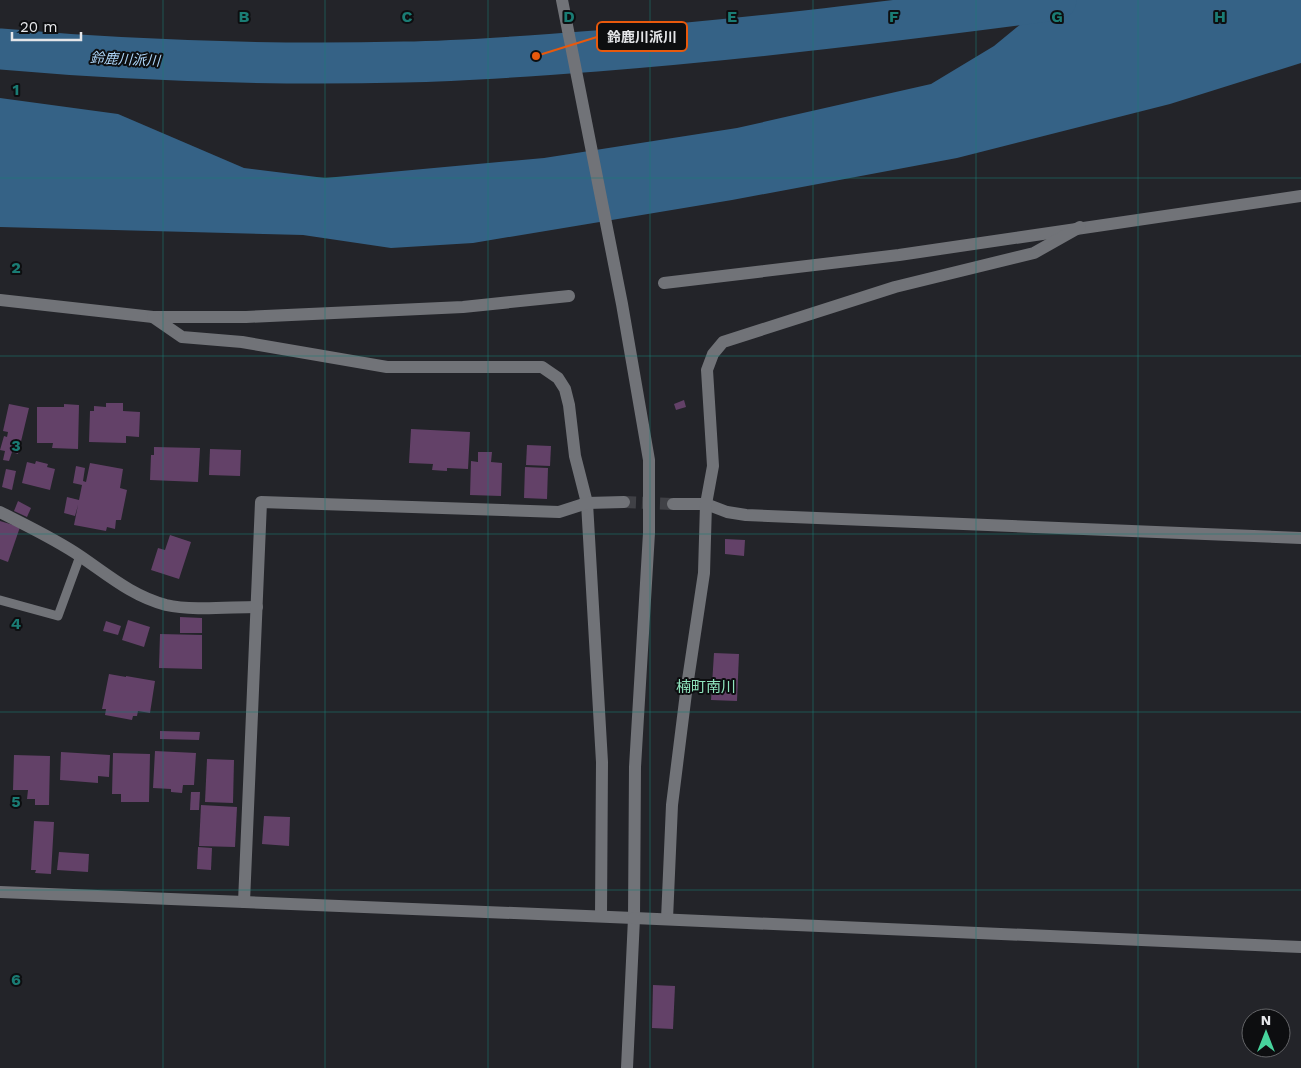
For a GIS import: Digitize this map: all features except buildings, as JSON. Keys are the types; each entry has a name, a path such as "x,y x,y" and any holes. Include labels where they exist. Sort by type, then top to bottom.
{"street":[{"path":"562,0 622,304 649,460 649,533 635,767 634,918 627,1068"},
{"path":"664,283 899,255 1301,196"},
{"path":"667,919 672,805 704,573 706,504 713,466 707,370 713,354 723,342 895,287 1034,252 1080,227"},
{"path":"0,300 152,317 246,317 463,307 569,296"},
{"path":"152,317 182,337 242,342 387,366 542,366 558,378 565,389 569,405 575,456 587,503 602,762 600,916"},
{"path":"244,902 261,502 559,512 587,503 624,502"},
{"path":"673,504 706,504 727,512 746,515 1301,538"},
{"path":"0,512 42,533 139,596 166,605 183,607 257,607"},
{"path":"0,892 1301,946"}],"lane":[{"path":"0,600 58,616 80,556"}],"water":[{"path":"1050,0 1301,0 1301,63 1170,104 957,158 732,200 473,243 391,248 303,235 0,227 0,98 118,114 244,168 325,178 544,158 737,128 931,84 994,46"}],"waterway":[{"name":"鈴鹿川派川","path":"0,49 101,57 202,61 303,63 452,61 711,41 884,22 1056,0"}],"tunnel":[{"path":"624,502 673,504"}],"place":[{"name":"鈴鹿川派川","path":"536,56"}],"district":[{"name":"楠町南川","path":"706,687"}]}
